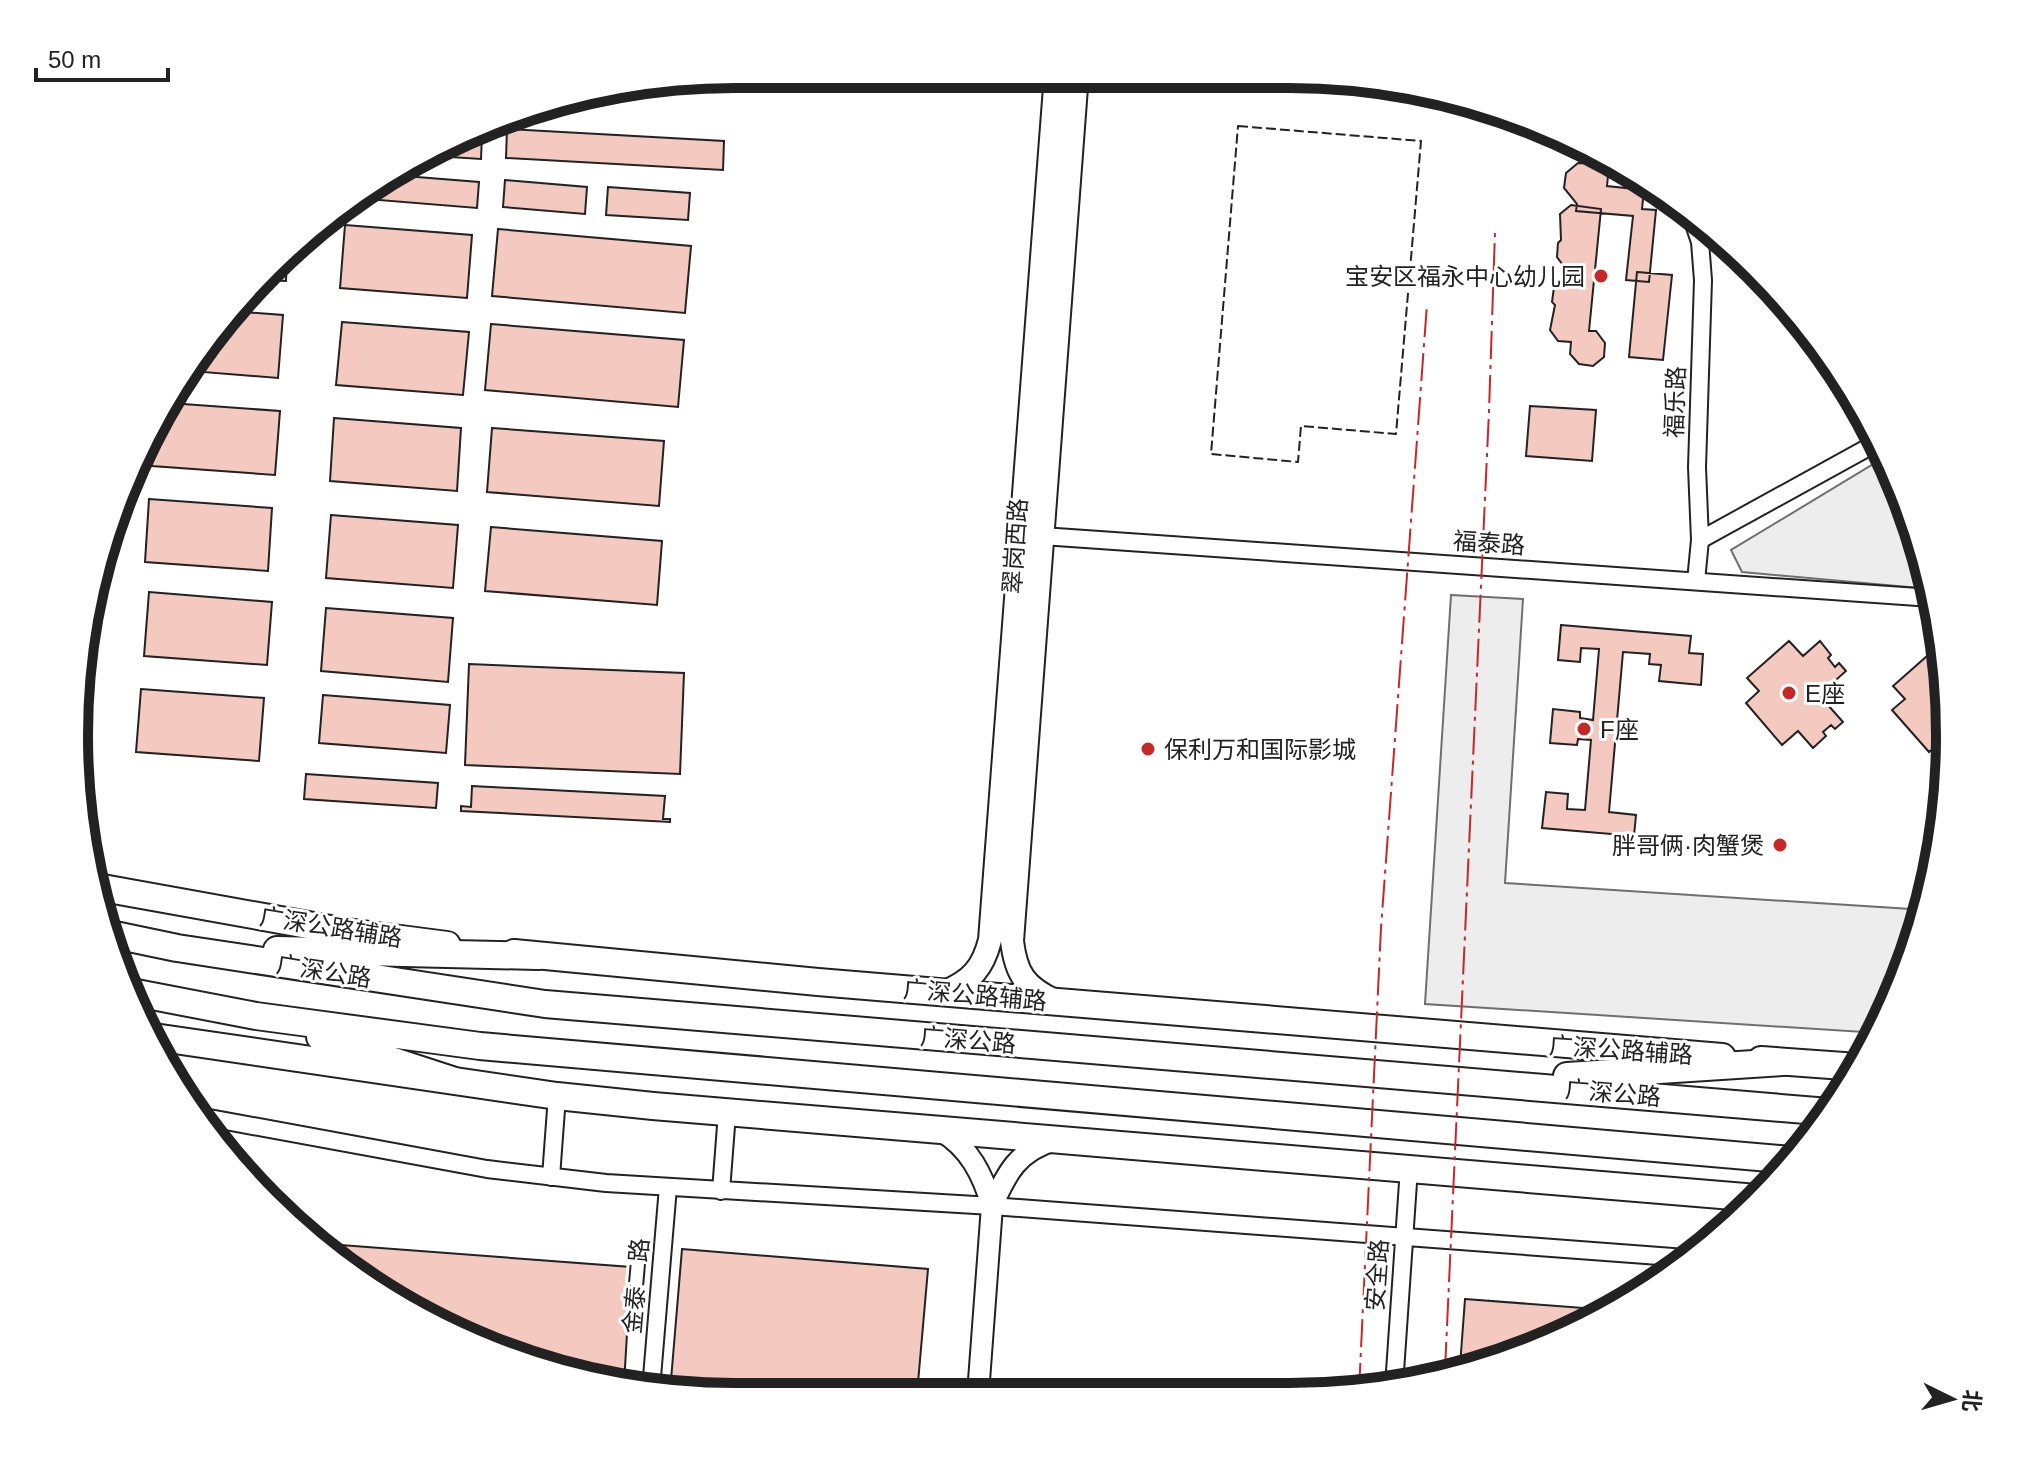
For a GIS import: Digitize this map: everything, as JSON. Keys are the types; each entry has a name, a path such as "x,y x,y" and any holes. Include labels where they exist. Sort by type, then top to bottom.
{"main road":[{"name":"翠岗西路","path":"1055,88 1004,893 1014,963 1023,980 1056,1001"},
{"name":"翠岗西路","path":"945,992 964,984 977,973 986,957 1004,893 1042,536 1076,88"},
{"name":"广深公路辅路","path":"107,889 347,932 537,956 1597,1048 1845,1066"},
{"name":"广深公路","path":"120,936 177,948 545,1004 1816,1111"},
{"path":"177,948 537,956"},
{"name":"广深公路","path":"142,994 256,1016 480,1046 1778,1159"},
{"path":"256,1016 452,1080"},
{"path":"164,1038 557,1096 727,1113 1061,1138 1742,1197"},
{"path":"1480,1082 1783,1062"}],"street":[{"name":"福乐路","path":"1696,581 1700,540 1697,467 1703,280 1697,234"},
{"path":"1700,540 1868,447"},
{"name":"福泰路","path":"1042,536 1921,597"},
{"path":"551,1177 557,1096"},
{"path":"721,1191 727,1113"},
{"path":"214,1119 416,1157 551,1177 721,1191 992,1206 1672,1257"},
{"path":"941,1131 957,1141 970,1156 986,1186 992,1206"},
{"path":"979,1383 992,1206 1004,1179 1020,1158 1042,1144 1061,1138"},
{"name":"安全路","path":"1395,1374 1409,1168"},
{"name":"金泰二路","path":"652,1377 668,1187"}],"shaded area":[{"path":"1875,463 1902,527 1919,588 1742,572 1731,550"},
{"path":"1451,595 1523,599 1505,883 1912,909 1887,983 1864,1032 1425,1004"}],"building":[{"path":"509,129 724,141 723,170 506,158"},
{"path":"482,140 481,159 446,157"},
{"path":"1578,163 1591,164 1608,176 1607,186 1635,189 1644,194 1642,209 1656,210 1649,282 1626,280 1633,216 1576,211 1577,204 1564,188 1566,173"},
{"path":"410,176 479,182 477,208 372,200"},
{"path":"505,180 587,187 585,214 503,207"},
{"path":"608,187 690,193 688,220 606,215"},
{"path":"1571,205 1601,209 1589,331 1596,331 1605,343 1604,357 1593,366 1579,364 1570,354 1571,342 1558,341 1550,330 1555,305 1552,302 1554,287 1564,278 1565,268 1557,257 1561,240 1560,214"},
{"path":"345,225 472,235 467,298 340,288"},
{"path":"498,229 691,246 685,313 492,296"},
{"path":"286,270 286,281 276,281"},
{"path":"1637,272 1672,275 1663,360 1629,357"},
{"path":"246,312 283,315 278,378 200,372"},
{"path":"342,322 469,332 463,395 336,385"},
{"path":"491,324 684,340 678,407 485,390"},
{"path":"180,404 280,411 275,475 152,466 153,454"},
{"path":"1530,406 1596,410 1592,461 1526,456"},
{"path":"334,418 461,428 457,491 330,481"},
{"path":"492,428 664,441 659,506 487,492"},
{"path":"149,499 272,508 268,571 145,562"},
{"path":"331,515 458,525 453,588 326,578"},
{"path":"491,527 662,541 657,605 485,591"},
{"path":"149,592 272,602 267,665 144,656"},
{"path":"326,608 453,618 448,682 321,671"},
{"name":"F座","path":"1561,625 1691,636 1689,653 1703,654 1701,685 1659,681 1661,665 1649,664 1650,654 1623,652 1609,812 1636,815 1634,836 1542,828 1546,792 1568,794 1567,809 1585,810 1591,740 1578,739 1577,745 1550,743 1553,709 1580,712 1580,718 1593,720 1599,649 1581,648 1580,662 1558,660"},
{"name":"E座","path":"1789,641 1803,656 1820,641 1831,655 1828,658 1835,667 1839,663 1846,671 1819,695 1843,722 1835,729 1831,725 1823,732 1826,736 1813,748 1798,731 1782,745 1746,703 1759,691 1747,678"},
{"path":"1930,653 1936,736 1936,746 1929,752 1892,710 1905,699 1893,686"},
{"path":"469,664 684,673 680,774 465,765"},
{"path":"141,689 264,698 259,761 136,752"},
{"path":"323,695 450,705 446,753 319,743"},
{"path":"306,774 438,783 436,808 304,799"},
{"path":"472,786 665,796 663,819 670,819 670,822 461,811 461,806 471,807"},
{"path":"336,1245 631,1267 625,1373 568,1361 488,1334 412,1296"},
{"path":"682,1249 928,1269 918,1383 736,1383 671,1379"},
{"path":"1465,1299 1589,1308 1536,1334 1460,1360"}],"fence":[{"path":"1238,126 1421,141 1396,434 1301,426 1298,462 1211,454 1238,126"}],"power":[{"path":"1445,1364 1495,232"},
{"path":"1360,1379 1381,928 1427,304"}],"place":[{"name":"宝安区福永中心幼儿园","path":"1601,276"},
{"name":"E座","path":"1789,693"},
{"name":"F座","path":"1584,729"},
{"name":"保利万和国际影城","path":"1148,749"},
{"name":"胖哥俩·肉蟹煲","path":"1780,845"}]}
